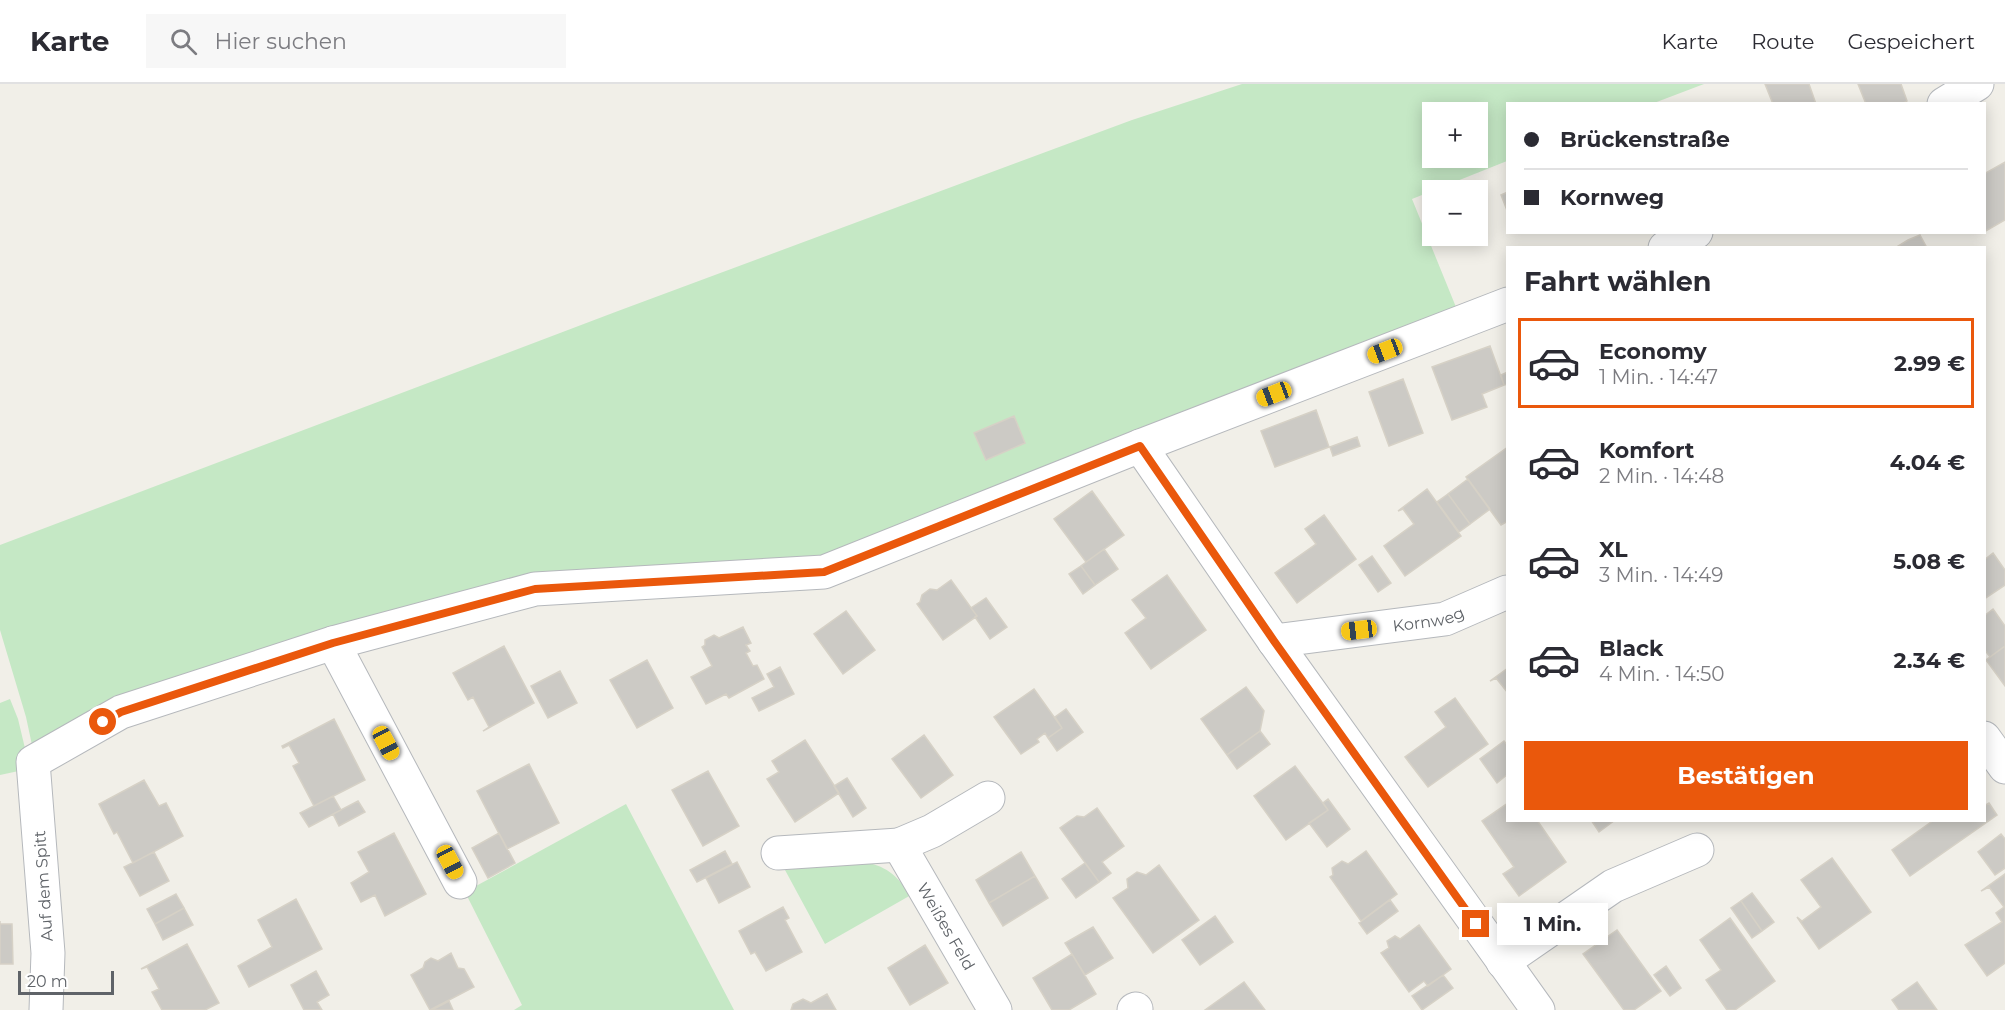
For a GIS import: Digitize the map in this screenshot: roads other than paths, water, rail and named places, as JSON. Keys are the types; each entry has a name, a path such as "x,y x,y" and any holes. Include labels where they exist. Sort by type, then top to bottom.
{"street":[{"path":"1947,102 1977,84"},
{"path":"1669,246 1692,234"},
{"path":"460,882 333,643 535,589 824,572 1140,446 1506,305"},
{"path":"1140,446 1274,641 1538,1010"},
{"name":"Kornweg","path":"1274,641 1445,619 1506,592"},
{"name":"Auf dem Spitt","path":"46,1010 48,953 33,762 121,712 333,643"},
{"path":"1986,741 2005,767"},
{"path":"778,853 899,845 932,831 988,798"},
{"name":"Weißes Feld","path":"899,845 994,1010"},
{"path":"1503,962 1613,886 1697,850"}]}
